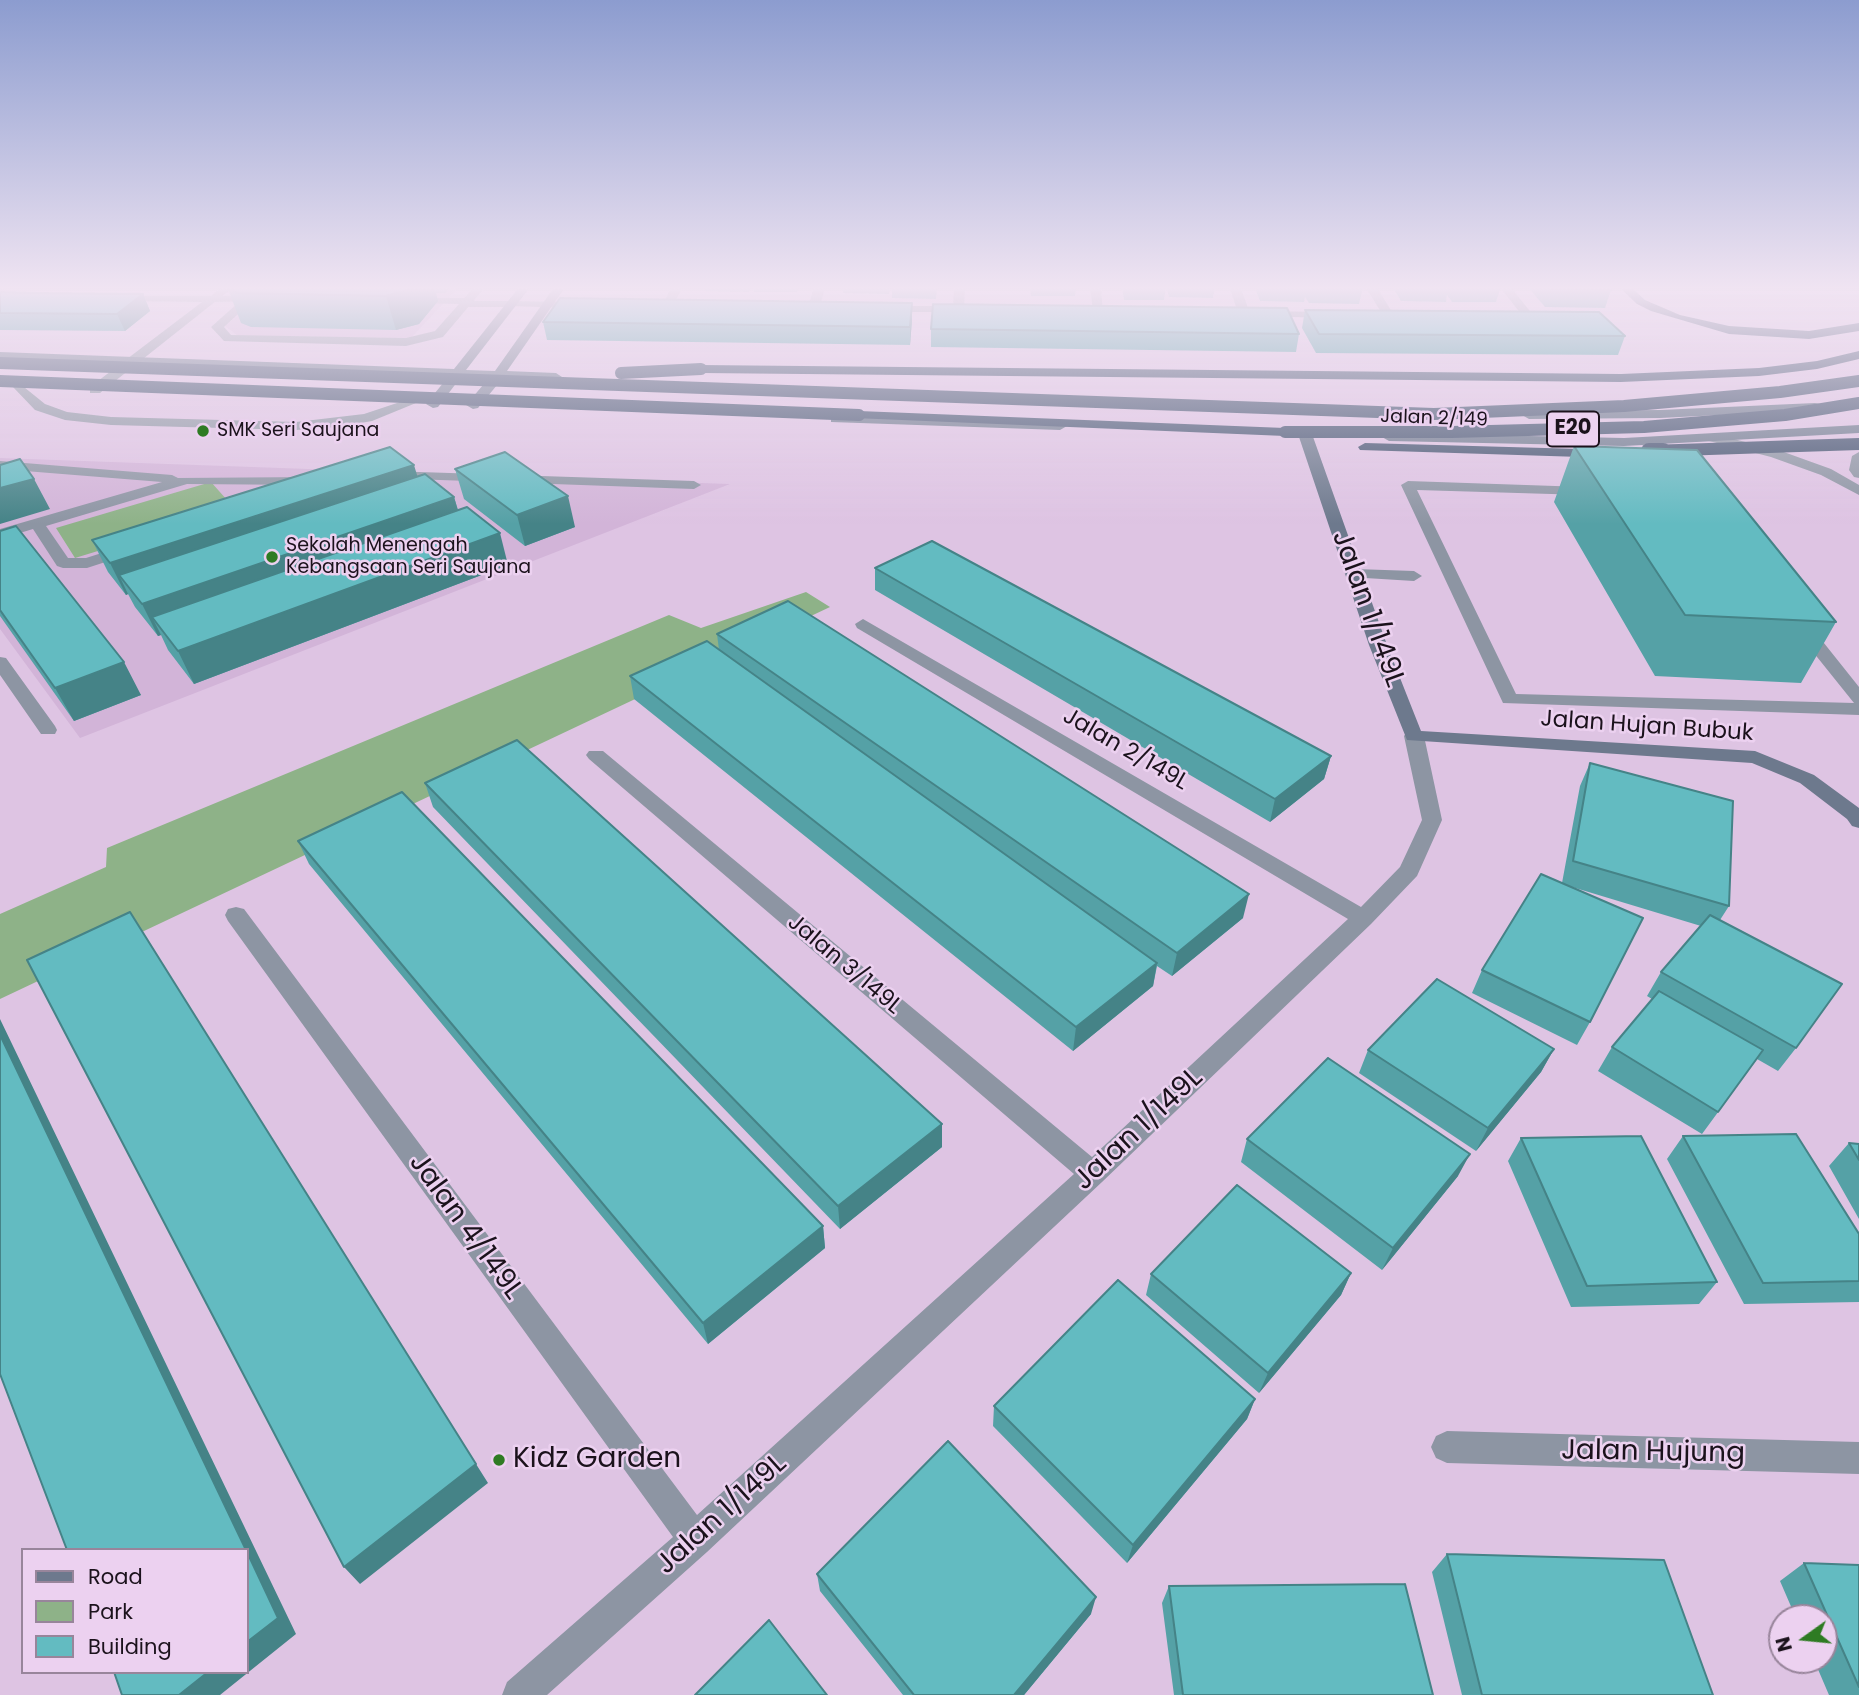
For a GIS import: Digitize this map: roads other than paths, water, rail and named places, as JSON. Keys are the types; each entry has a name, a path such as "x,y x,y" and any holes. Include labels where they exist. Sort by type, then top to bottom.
{"highway":[{"name":"E20","path":"60,365 1434,414 1624,406 1780,392 1859,381"},
{"path":"570,383 638,371 701,369 1621,378 1759,372 1815,365"},
{"name":"E20","path":"0,381 1284,432 1451,432 1644,427 1785,415 1859,404"},
{"path":"1284,432 1365,447 1859,457"},
{"path":"1581,453 1859,444"}],"main road":[{"name":"Jalan 2/149","path":"256,365 972,393 1268,410 1388,413 1660,414 1859,404"},
{"path":"433,404 465,365"},
{"path":"473,405 505,365"},
{"name":"Jalan 2/149","path":"0,386 433,404 1624,442 1859,429"},
{"name":"Jalan 1/149L","path":"1305,433 1414,736"},
{"name":"Jalan Hujan Bubuk","path":"1414,736 1755,757 1807,779 1854,814 1859,821"}],"street":[{"path":"95,390 128,365"},
{"path":"19,387 40,407 65,416 111,421 296,426 367,418 409,403"},
{"path":"1714,438 1776,454 1826,472 1859,491"},
{"path":"1859,457 1856,470 1859,474"},
{"path":"0,465 186,480 323,483 284,498"},
{"path":"370,477 392,474 694,485"},
{"path":"0,534 186,480"},
{"path":"1601,491 1408,485 1509,699 1859,709"},
{"path":"37,523 63,563 87,564 140,546"},
{"path":"1354,574 1415,576"},
{"path":"1790,613 1859,699"},
{"name":"Jalan 2/149L","path":"863,624 1363,918"},
{"path":"0,662 48,730"},
{"name":"Jalan 1/149L","path":"520,1695 695,1540 1093,1174 1409,871 1432,820 1414,736"},
{"name":"Jalan 3/149L","path":"596,755 1093,1174"},
{"name":"Jalan 4/149L","path":"236,915 695,1540"},
{"name":"Jalan Hujung","path":"1447,1447 1859,1458"}],"place":[{"name":"SMK Seri Saujana","path":"203,431"},
{"name":"Sekolah Menengah Kebangsaan Seri Saujana","path":"272,557"},
{"name":"Kidz Garden","path":"499,1460"}]}
